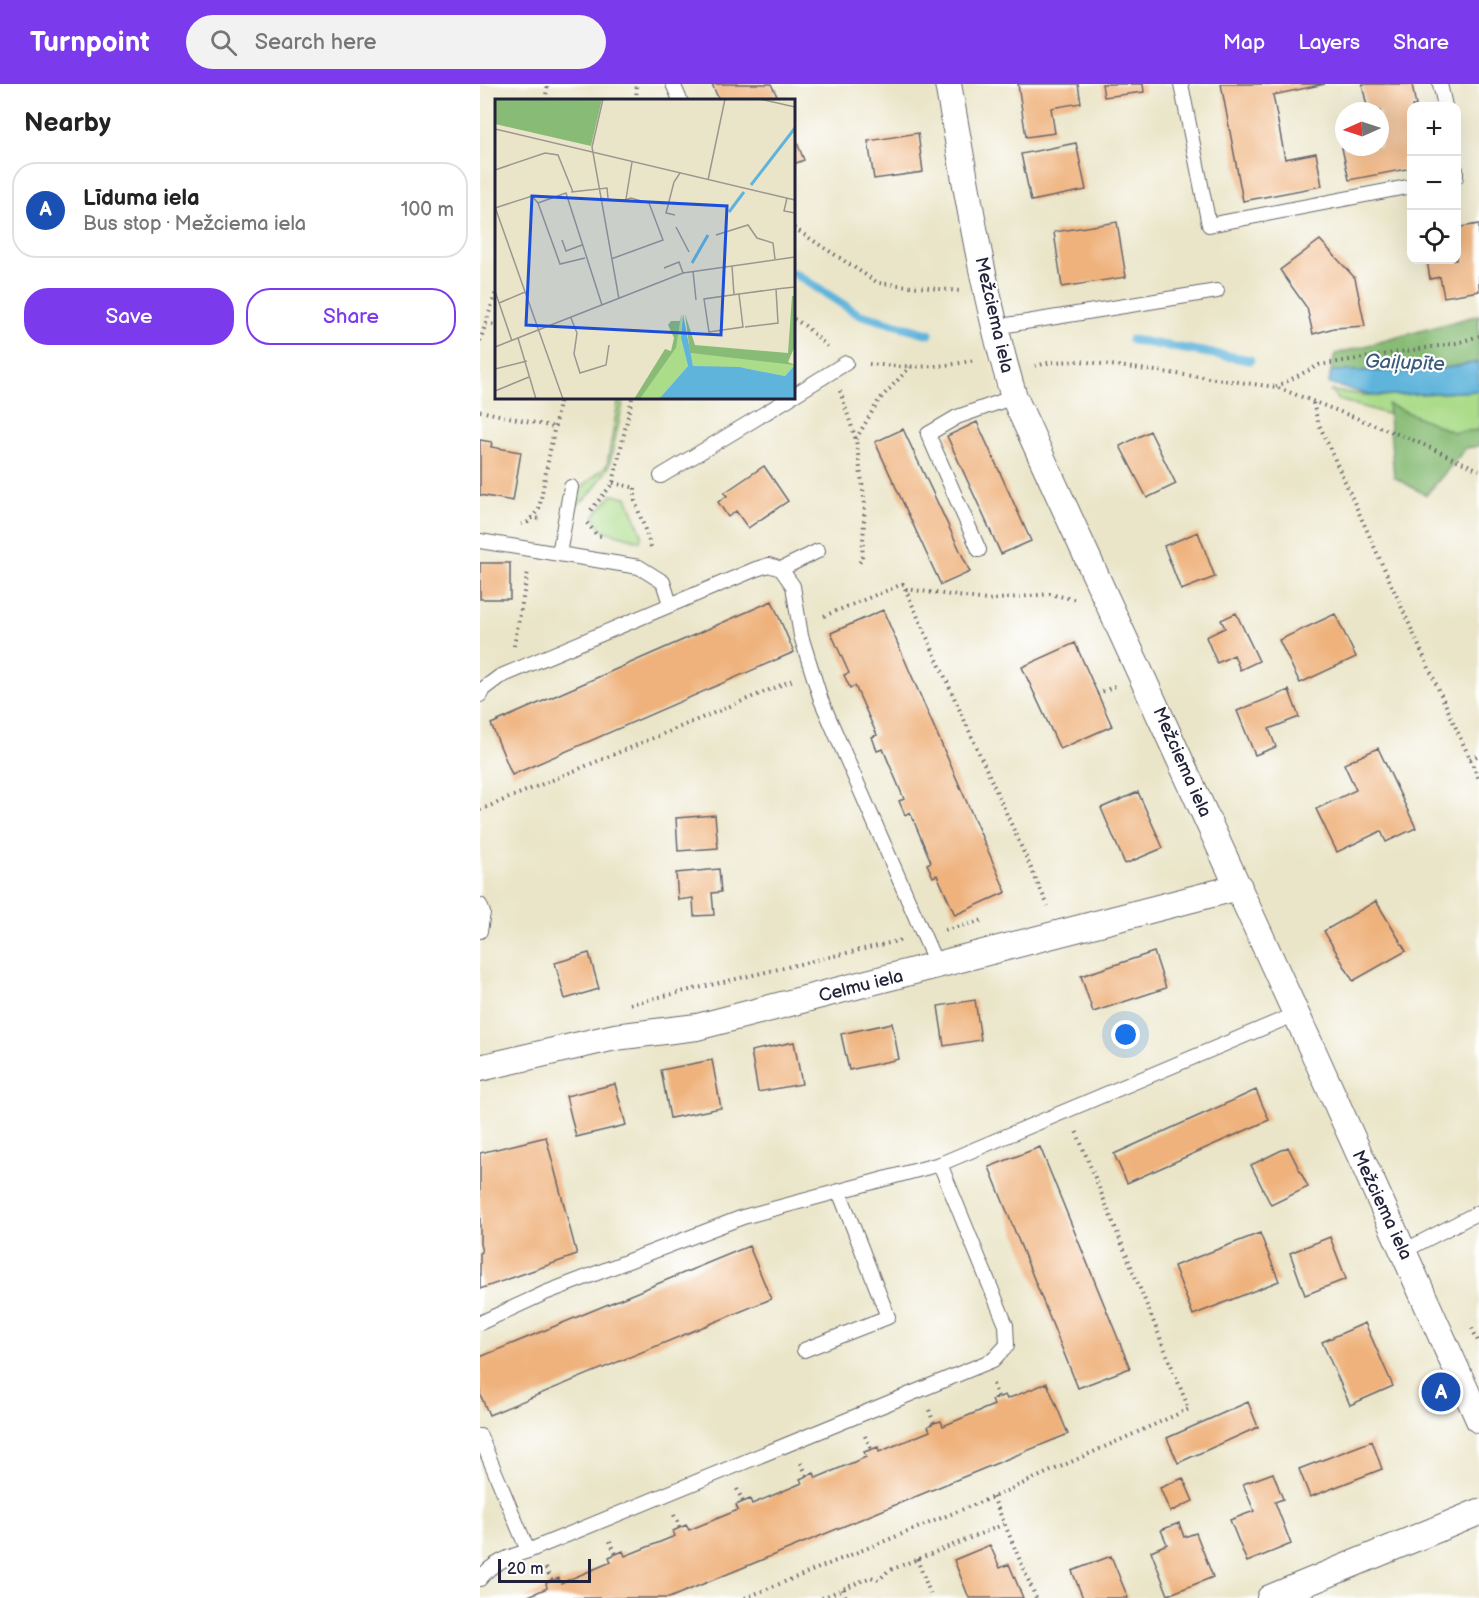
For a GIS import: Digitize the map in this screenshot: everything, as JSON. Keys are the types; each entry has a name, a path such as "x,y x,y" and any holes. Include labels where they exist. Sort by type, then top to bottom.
{"street":[{"name":"Mežciema iela","path":"948,84 986,288 1014,397 1239,887 1479,1420"},
{"name":"Celmu iela","path":"480,1068 615,1037 697,1027 1239,887"},
{"path":"1270,1598 1479,1512"}],"lane":[{"path":"673,84 680,99"},
{"path":"1181,84 1209,225 1407,187"},
{"path":"1440,84 1443,102"},
{"path":"995,327 1217,291"},
{"path":"795,394 841,366"},
{"path":"979,550 928,434 957,417 1014,397"},
{"path":"661,476 787,399"},
{"path":"559,554 571,487"},
{"path":"480,541 639,567 663,582 669,604"},
{"path":"781,569 818,551"},
{"path":"480,695 483,688 509,673 669,604 756,569 769,565 781,569 793,586 801,636 821,700 937,966"},
{"path":"480,905 483,913 480,931"},
{"path":"480,1323 545,1293 743,1217 940,1164 1296,1014"},
{"path":"480,1579 484,1572 508,1557 528,1551 993,1360 1007,1345 1006,1325 940,1164"},
{"path":"804,1350 888,1317 839,1191"},
{"path":"1404,1251 1479,1212"},
{"path":"480,1436 528,1551"}],"path":[{"path":"545,99 548,84"},
{"path":"636,99 637,84"},
{"path":"795,229 878,283 963,291"},
{"path":"480,341 495,295"},
{"path":"795,320 805,326 841,366 955,365 981,358"},
{"path":"1023,323 1039,377"},
{"path":"486,324 495,326"},
{"path":"1276,387 1319,365 1457,343 1479,336"},
{"path":"1035,366 1052,362 1080,361 1276,387 1413,440 1479,470"},
{"path":"841,366 838,384 856,440 865,504 862,559 859,563"},
{"path":"856,440 879,400 910,367"},
{"path":"512,527 528,522 538,509 560,399"},
{"path":"531,518 580,523 613,483 632,399"},
{"path":"1313,402 1318,422 1479,779"},
{"path":"480,411 554,427"},
{"path":"635,488 635,501 654,556 648,573"},
{"path":"584,518 597,535 608,537"},
{"path":"640,545 651,548"},
{"path":"509,673 532,549"},
{"path":"824,616 903,584 1048,906"},
{"path":"905,589 987,600 1050,594 1084,602"},
{"path":"480,810 797,678 813,674"},
{"path":"1098,694 1121,682"},
{"path":"1470,759 1479,755"},
{"path":"1037,908 1059,903"},
{"path":"629,1004 995,918"},
{"path":"745,1598 993,1497 1189,1409 1068,1111"},
{"path":"1469,1322 1479,1343"},
{"path":"926,1403 934,1423"},
{"path":"862,1430 871,1449"},
{"path":"799,1456 807,1476"},
{"path":"735,1483 743,1502"},
{"path":"993,1497 1036,1598"},
{"path":"671,1509 680,1528"},
{"path":"822,1598 872,1577 879,1580 888,1571 1005,1524"},
{"path":"607,1536 616,1554"},
{"path":"917,1560 932,1598"},
{"path":"544,1562 552,1581"},
{"path":"843,1589 846,1598"}],"green space":[{"path":"1479,315 1479,362 1430,371 1331,371 1335,354"},
{"path":"1331,391 1375,396 1479,391 1479,431 1453,433 1339,400"},
{"path":"619,399 624,399 609,467 590,494 574,508 580,489 607,465"},
{"path":"1388,404 1453,432 1479,430 1479,446 1466,448 1426,495 1394,477"},
{"path":"612,495 627,497 642,535 640,541 602,530 594,516"}],"water":[{"path":"1479,362 1479,391 1375,396 1329,384 1331,371 1430,371"}],"building":[{"path":"712,84 771,84 778,99 719,99"},
{"path":"1018,84 1078,84 1081,103 1051,108 1055,133 1026,137"},
{"path":"1102,84 1143,84 1144,92 1104,97"},
{"path":"1221,84 1325,84 1273,95 1285,159 1316,153 1322,186 1243,201"},
{"path":"1362,84 1412,84 1415,102 1407,102 1407,169 1349,180 1344,156 1389,156 1389,102 1366,102"},
{"path":"918,133 923,172 874,179 868,141"},
{"path":"795,138 804,160 795,164"},
{"path":"1076,143 1086,190 1031,201 1021,154"},
{"path":"1117,222 1126,277 1062,287 1054,232"},
{"path":"1479,224 1479,291 1444,297 1440,277 1430,279 1428,264 1461,264 1461,227"},
{"path":"1320,240 1355,278 1365,326 1334,328 1313,334 1307,308 1280,270"},
{"path":"977,422 1031,541 1001,554 947,436"},
{"path":"903,429 970,572 941,585 875,442"},
{"path":"1150,431 1176,484 1147,498 1120,446"},
{"path":"480,440 492,442 491,447 521,452 513,501 480,495"},
{"path":"764,466 788,501 748,528 736,511 728,517 718,502 727,496 724,493"},
{"path":"1198,532 1215,577 1181,590 1164,546"},
{"path":"480,563 510,563 510,599 480,599"},
{"path":"772,601 794,652 512,775 491,724"},
{"path":"883,610 1006,892 955,915 937,875 933,877 927,864 931,862 910,812 905,815 899,801 904,799 883,749 877,751 872,737 877,735 855,686 850,688 844,675 849,673 831,633"},
{"path":"1236,613 1259,661 1240,670 1234,655 1217,663 1206,637 1225,628 1221,620"},
{"path":"1335,614 1356,657 1300,683 1279,640"},
{"path":"1075,643 1112,726 1060,749 1022,667"},
{"path":"1289,690 1299,717 1269,729 1276,747 1255,755 1237,711"},
{"path":"1378,748 1416,828 1386,842 1381,831 1337,852 1316,809 1356,790 1344,764"},
{"path":"1138,792 1163,848 1125,864 1101,808"},
{"path":"715,815 718,848 678,851 676,818"},
{"path":"719,869 721,892 712,893 714,915 694,916 693,898 678,900 676,873"},
{"path":"1376,901 1406,951 1353,981 1324,931"},
{"path":"1154,952 1166,988 1093,1012 1081,976"},
{"path":"589,953 599,989 565,999 555,963"},
{"path":"975,1000 981,1040 944,1046 938,1006"},
{"path":"892,1023 899,1059 849,1070 841,1034"},
{"path":"794,1042 802,1084 758,1092 751,1051"},
{"path":"712,1060 721,1108 670,1118 661,1070"},
{"path":"615,1084 626,1125 576,1137 566,1096"},
{"path":"1256,1090 1269,1120 1127,1183 1114,1154"},
{"path":"546,1137 577,1255 480,1289 480,1253 482,1252 480,1244 480,1153"},
{"path":"1040,1147 1130,1368 1078,1388 989,1167"},
{"path":"1288,1147 1308,1187 1271,1205 1251,1165"},
{"path":"1260,1233 1279,1281 1193,1315 1174,1266"},
{"path":"1330,1237 1346,1279 1305,1295 1290,1253"},
{"path":"749,1246 771,1299 489,1415 480,1394 480,1357"},
{"path":"1365,1323 1393,1386 1350,1405 1322,1342"},
{"path":"1047,1383 1068,1434 669,1598 524,1598 547,1588 546,1583 559,1578 561,1583 611,1562 609,1557 623,1551 625,1556 675,1536 673,1531 686,1525 689,1530 738,1510 736,1505 750,1499 752,1504 802,1483 800,1479 814,1473 816,1478 866,1457 864,1452 878,1447 879,1452 930,1431 928,1426 934,1423 941,1421 943,1426 994,1405 992,1400 1005,1395 1007,1399"},
{"path":"1248,1402 1258,1427 1178,1463 1167,1438"},
{"path":"1372,1441 1382,1469 1310,1497 1299,1469"},
{"path":"1273,1473 1283,1499 1275,1502 1291,1544 1247,1562 1230,1520 1254,1511 1243,1484"},
{"path":"1183,1478 1193,1501 1170,1512 1160,1488"},
{"path":"1179,1523 1184,1537 1196,1533 1213,1577 1168,1595 1151,1551 1167,1544 1161,1530"},
{"path":"990,1545 1000,1568 1009,1564 1023,1598 969,1598 954,1560"},
{"path":"1111,1556 1128,1598 1083,1598 1072,1571"}],"waterway":[{"name":"Gaiļupīte","path":"795,274 858,314 929,334"},
{"name":"Gaiļupīte","path":"1132,340 1250,360"}],"place":[{"name":"Līduma iela","path":"1441,1392"}]}
